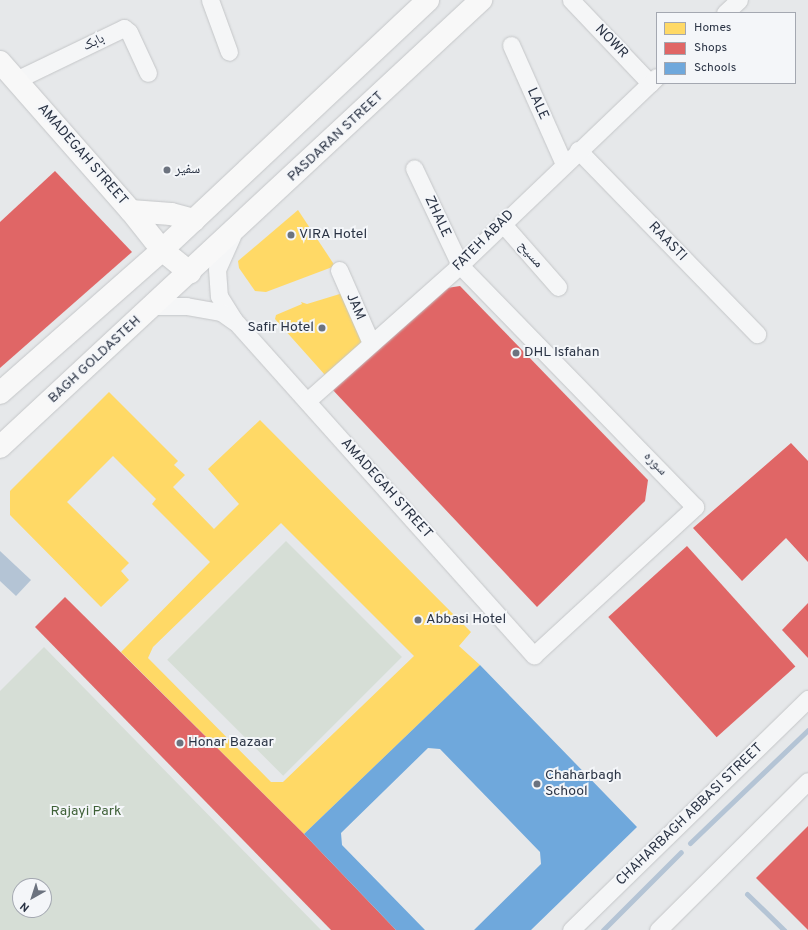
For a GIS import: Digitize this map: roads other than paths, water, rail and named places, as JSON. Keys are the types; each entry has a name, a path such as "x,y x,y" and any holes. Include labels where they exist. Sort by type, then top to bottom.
{"main road":[{"path":"0,393 162,250 428,0"},
{"name":"PASDARAN STREET","path":"190,273 481,0"},
{"name":"AMADEGAH STREET","path":"0,62 131,210 162,250 190,273"},
{"path":"131,210 171,214 201,214 210,227 218,232 236,229"},
{"name":"BAGH GOLDASTEH","path":"0,447 190,273"}],"street":[{"path":"211,0 229,52"},
{"name":"NOWR","path":"571,0 654,80"},
{"path":"726,12 739,0"},
{"name":"بابک","path":"16,80 124,28 129,32 148,73"},
{"name":"LALE","path":"511,45 564,164"},
{"name":"FATEH ABAD","path":"307,401 460,265 578,150 654,80"},
{"name":"RAASTI","path":"578,150 757,334"},
{"name":"ZHALE","path":"414,168 460,265"},
{"name":"مسیح","path":"502,223 558,287"},
{"name":"AMADEGAH STREET","path":"236,229 224,250 217,269 219,296 237,324 534,655"},
{"name":"سوره","path":"460,265 695,507 534,655"},
{"name":"JAM","path":"339,270 372,344"},
{"name":"AMADEGAH STREET","path":"153,306 186,306 221,312 237,324"},
{"name":"CHAHARBAGH ABBASI STREET","path":"571,930 808,699"},
{"path":"658,930 808,781"}],"water":[{"path":"0,551 31,580 16,596 0,581"}],"waterway":[{"path":"690,843 808,730"},
{"path":"603,930 681,852"},
{"path":"747,894 784,930"}],"place":[{"name":"سفیر","path":"167,170"},
{"name":"VIRA Hotel","path":"291,235"},
{"name":"Safir Hotel","path":"322,328"},
{"name":"DHL Isfahan","path":"516,353"},
{"name":"Abbasi Hotel","path":"418,620"},
{"name":"Honar Bazaar","path":"180,743"},
{"name":"Chaharbagh School","path":"537,784"}],"park label":[{"name":"Rajayi Park","path":"86,812"}]}
